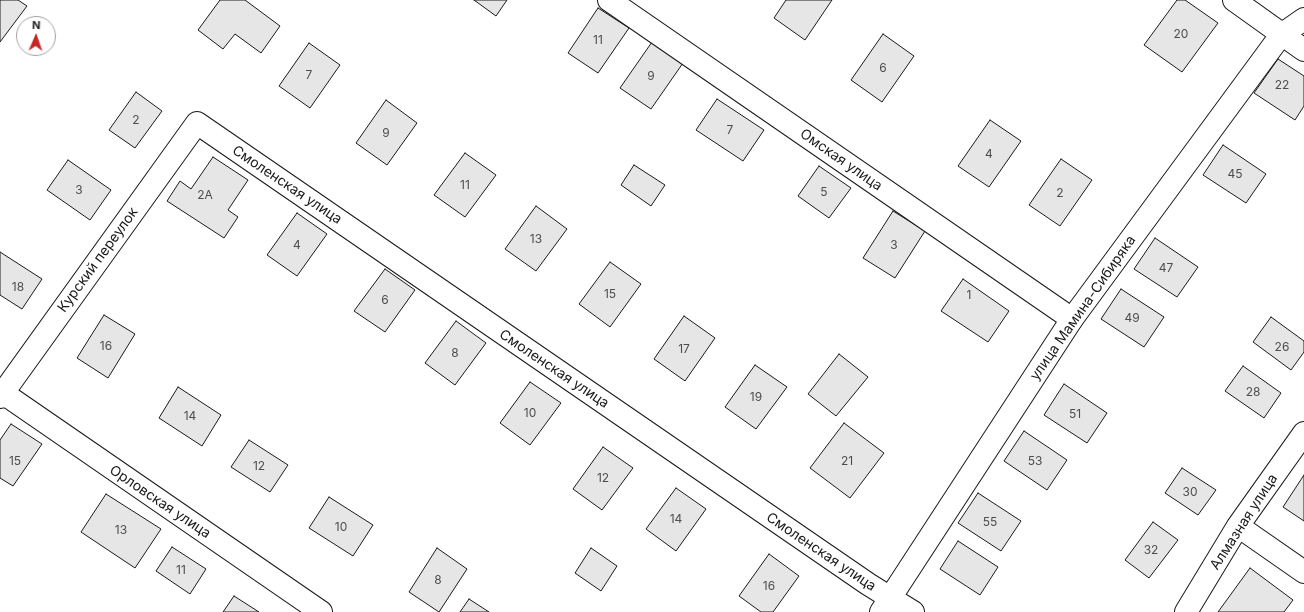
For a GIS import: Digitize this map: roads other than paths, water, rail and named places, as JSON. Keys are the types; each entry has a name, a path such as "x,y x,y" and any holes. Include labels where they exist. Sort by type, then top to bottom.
{"street":[{"name":"Омская улица","path":"609,0 1072,319"},
{"path":"1234,0 1280,35 1304,50"},
{"name":"улица Мамина-Сибиряка","path":"886,605 1072,319 1280,35 1304,19"},
{"name":"Курский переулок","path":"1,394 197,123"},
{"name":"Смоленская улица","path":"197,123 886,605 913,612"},
{"name":"Орловская улица","path":"1,394 321,612"},
{"name":"Алмазная улица","path":"1186,612 1238,526 1304,433"},
{"path":"1238,526 1304,572"}]}
